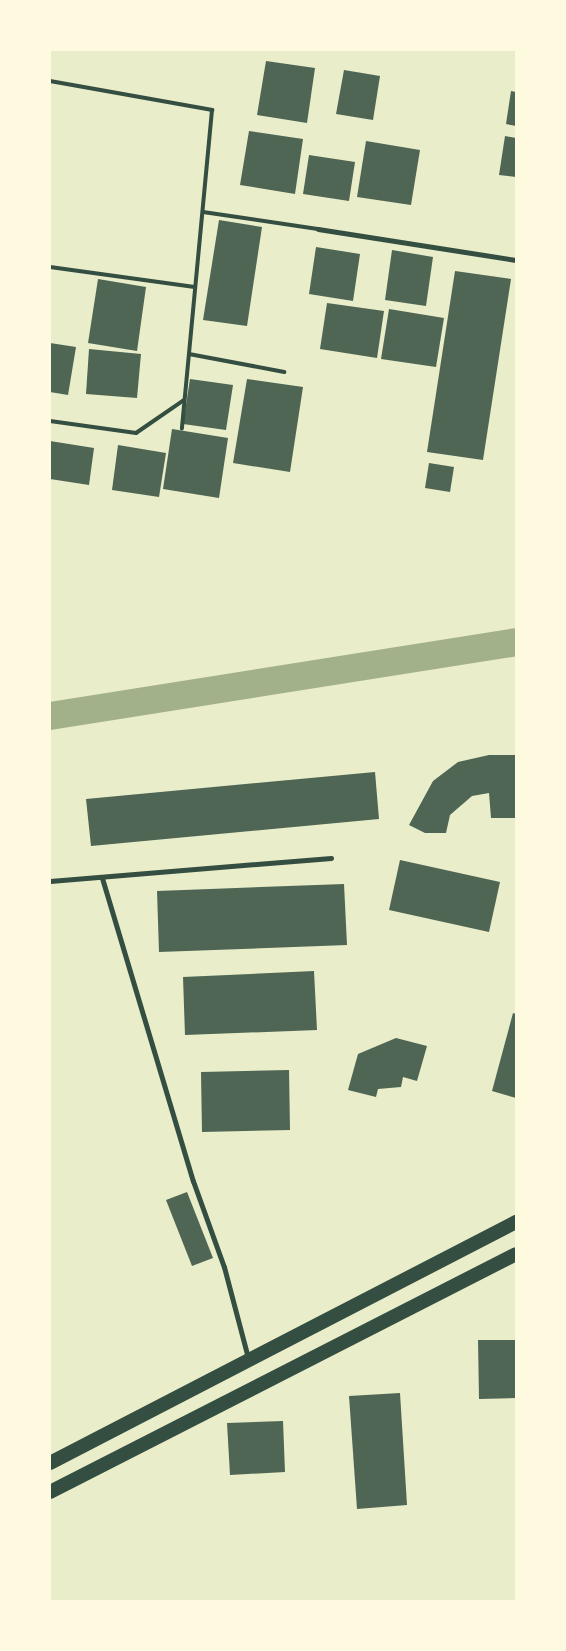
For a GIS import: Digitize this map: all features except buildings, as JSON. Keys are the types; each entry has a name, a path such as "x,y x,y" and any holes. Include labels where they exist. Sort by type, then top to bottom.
{"highway":[{"path":"50,1463 248,1358 516,1222"},
{"path":"50,1492 516,1254"}],"street":[{"path":"318,229 516,260"},
{"path":"50,881 332,858"},
{"path":"102,878 193,1181 224,1267 248,1358"}],"lane":[{"path":"50,81 212,110 182,429"},
{"path":"203,212 318,229"},
{"path":"50,267 195,287"},
{"path":"189,354 284,372"},
{"path":"50,421 136,433 185,399"}],"waterway":[{"path":"50,716 516,642"}]}
